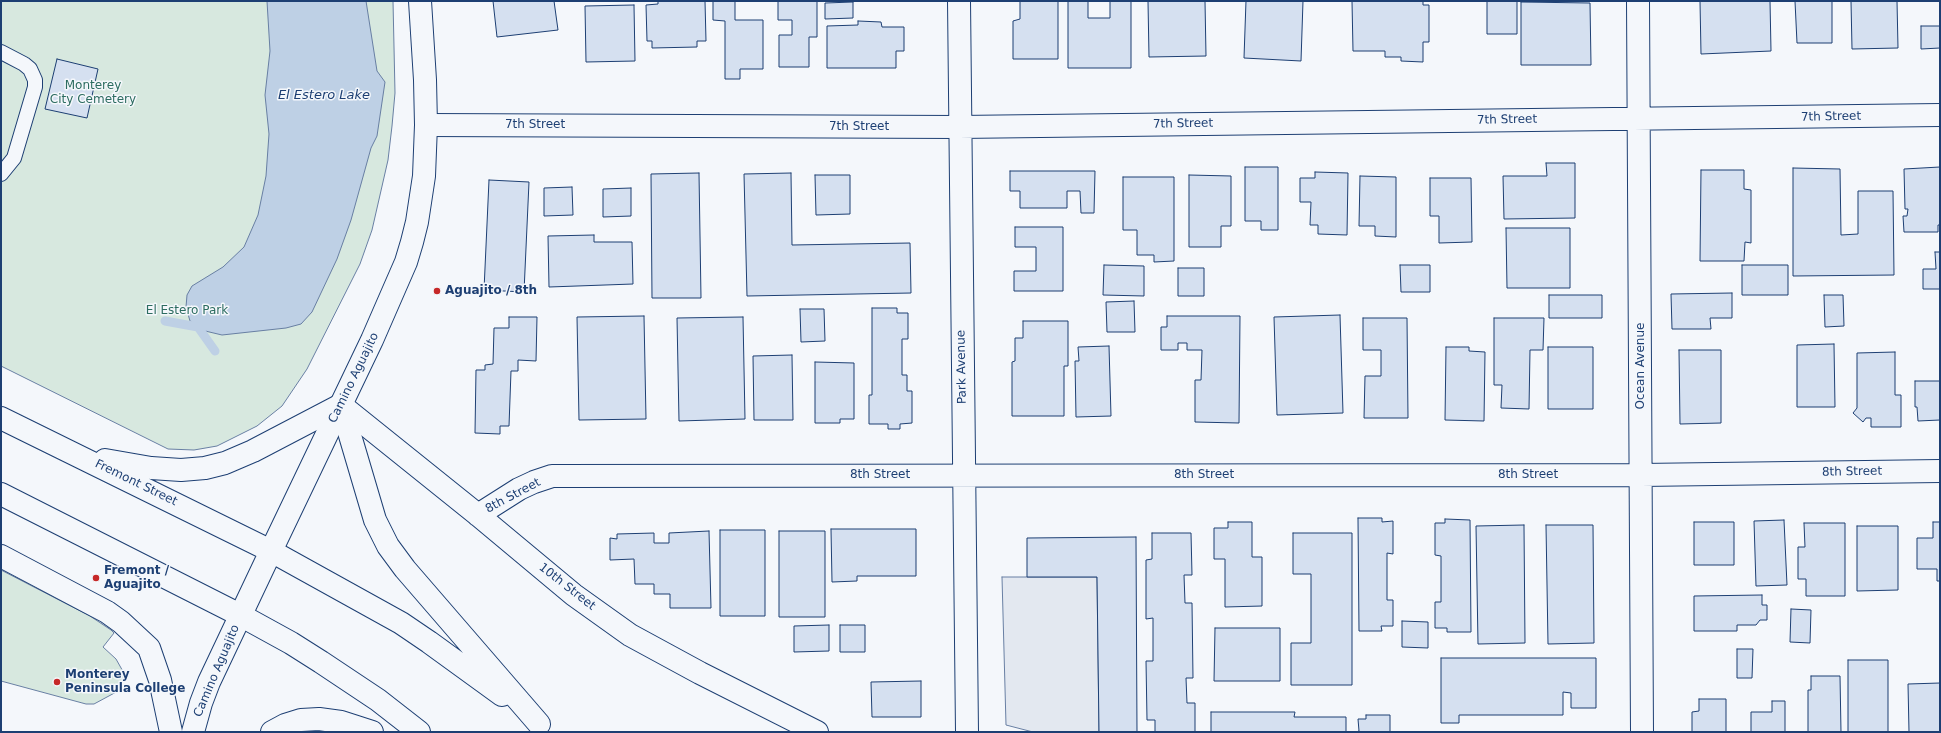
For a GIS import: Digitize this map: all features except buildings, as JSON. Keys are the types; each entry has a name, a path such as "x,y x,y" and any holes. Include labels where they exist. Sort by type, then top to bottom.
{"main road":[{"name":"Camino Aguajito","path":"193,732 201,703 209,682 372,340 406,262 417,222 424,176 426,80 420,1"},
{"name":"Park Avenue","path":"959,1 959,127 967,732"},
{"name":"Ocean Avenue","path":"1638,1 1640,119 1642,732"},
{"name":"7th Street","path":"426,125 959,127 1940,116"},
{"path":"82,456 151,468 181,470 205,468 225,463 253,451 341,405 375,520 388,546 405,568 545,728"},
{"name":"10th Street","path":"341,405 478,514 574,595 630,635 700,673 817,732"},
{"name":"Fremont Street","path":"1,418 82,456 271,551 400,623 468,670 545,728"},
{"name":"8th Street","path":"478,514 524,487 552,476 1641,475 1940,471"},
{"path":"1,494 240,615 291,643 327,665 378,700 419,732"},
{"path":"1,556 107,612 121,622 149,648 160,680 170,732"},
{"path":"272,732 285,725 301,720 320,719 341,722 372,732"}],"lane":[{"path":"1,52 24,64 30,69 35,80 35,87 14,158 1,174"}],"green space":[{"name":"El Estero Park","path":"1,1 393,1 395,93 392,126 388,160 372,230 360,264 307,369 282,406 257,426 217,446 194,450 168,449 1,366"},
{"name":"Monterey Peninsula College","path":"1,570 90,616 114,633 103,647 116,659 125,675 120,690 94,704 86,704 1,681"}],"shaded area":[{"path":"1002,577 1097,577 1099,732 1033,732 1006,725"}],"water":[{"name":"El Estero Lake","path":"267,1 366,1 377,71 385,82 377,136 371,148 351,220 337,259 312,312 301,324 286,328 222,335 201,330 190,321 186,307 187,295 192,286 223,267 244,247 258,215 266,176 269,134 265,95 270,51"}],"waterway":[{"path":"165,321 198,327 215,351"}],"place":[{"name":"Aguajito / 8th","path":"437,291"},
{"name":"Fremont / Aguajito","path":"96,578"},
{"name":"Monterey Peninsula College","path":"57,682"}],"park label":[{"name":"Monterey City Cemetery","path":"93,93"}]}
